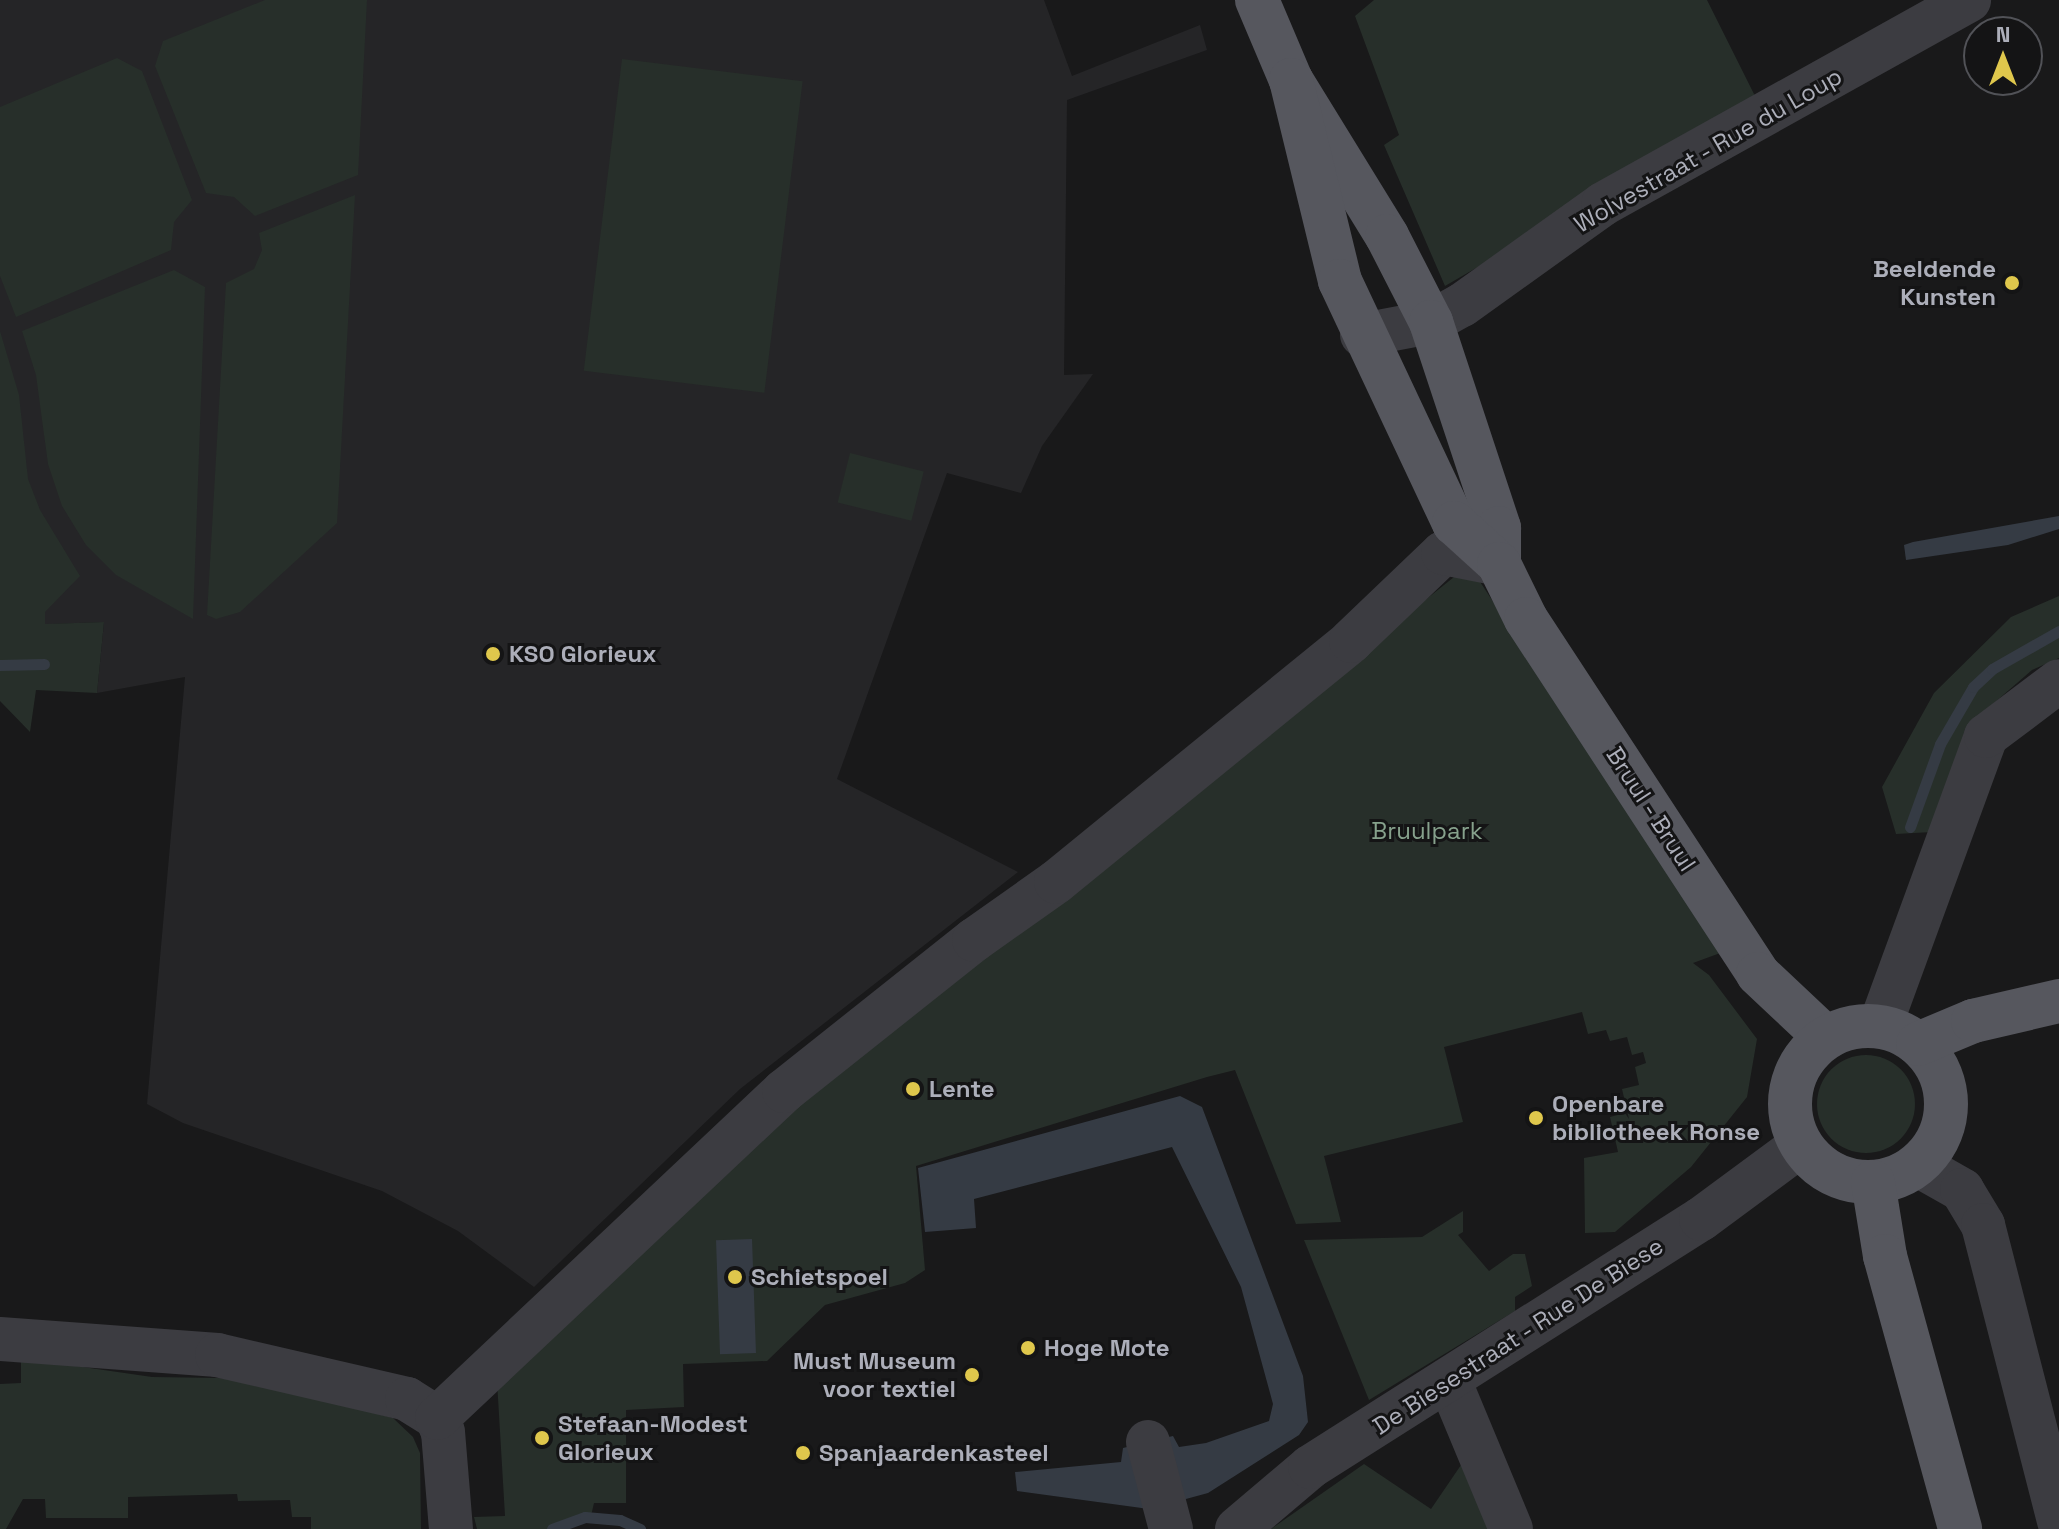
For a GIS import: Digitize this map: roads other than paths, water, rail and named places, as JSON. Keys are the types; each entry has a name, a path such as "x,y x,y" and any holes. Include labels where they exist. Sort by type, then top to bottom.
{"main road":[{"path":"1257,0 1291,80 1387,236 1431,322 1499,528 1499,564"},
{"path":"1291,80 1340,281 1362,335 1454,523 1499,564"},
{"name":"Bruul - Bruul","path":"1499,564 1526,619 1758,974 1825,1037"},
{"path":"1899,1035 1942,1076 1947,1108 1939,1139 1918,1165 1873,1182 1832,1173 1801,1145 1790,1116 1794,1079 1804,1058 1825,1037 1848,1028 1899,1035 2059,1001"},
{"path":"1873,1182 1885,1256 1960,1529"}],"street":[{"name":"Wolvestraat - Rue du Loup","path":"1362,335 1431,322 1603,204 1969,0"},
{"path":"437,1418 784,1091 1080,862 1351,641 1443,553 1499,564"},
{"path":"1899,1035 1986,736 2059,681"},
{"name":"De Biesestraat - Rue De Biese","path":"1237,1529 1280,1488 1701,1219 1801,1145"},
{"path":"1918,1165 1962,1190 1983,1225 2059,1521"},
{"path":"0,1339 251,1360 386,1390 437,1418 445,1449 451,1529"},
{"path":"1449,1380 1511,1529"},
{"path":"1148,1442 1167,1514"}],"waterway":[{"path":"1910,827 1940,744 1973,687 1992,669 2059,631"},
{"path":"0,665 44,664"},
{"path":"552,1529 585,1517 620,1520 640,1529"}],"place":[{"name":"Beeldende Kunsten","path":"2012,283"},
{"name":"KSO Glorieux","path":"493,654"},
{"name":"Lente","path":"913,1089"},
{"name":"Openbare bibliotheek Ronse","path":"1536,1118"},
{"name":"Schietspoel","path":"735,1277"},
{"name":"Hoge Mote","path":"1028,1348"},
{"name":"Must Museum voor textiel","path":"972,1375"},
{"name":"Stefaan-Modest Glorieux","path":"542,1438"},
{"name":"Spanjaardenkasteel","path":"803,1453"}],"park label":[{"name":"Bruulpark","path":"1427,831"}]}
